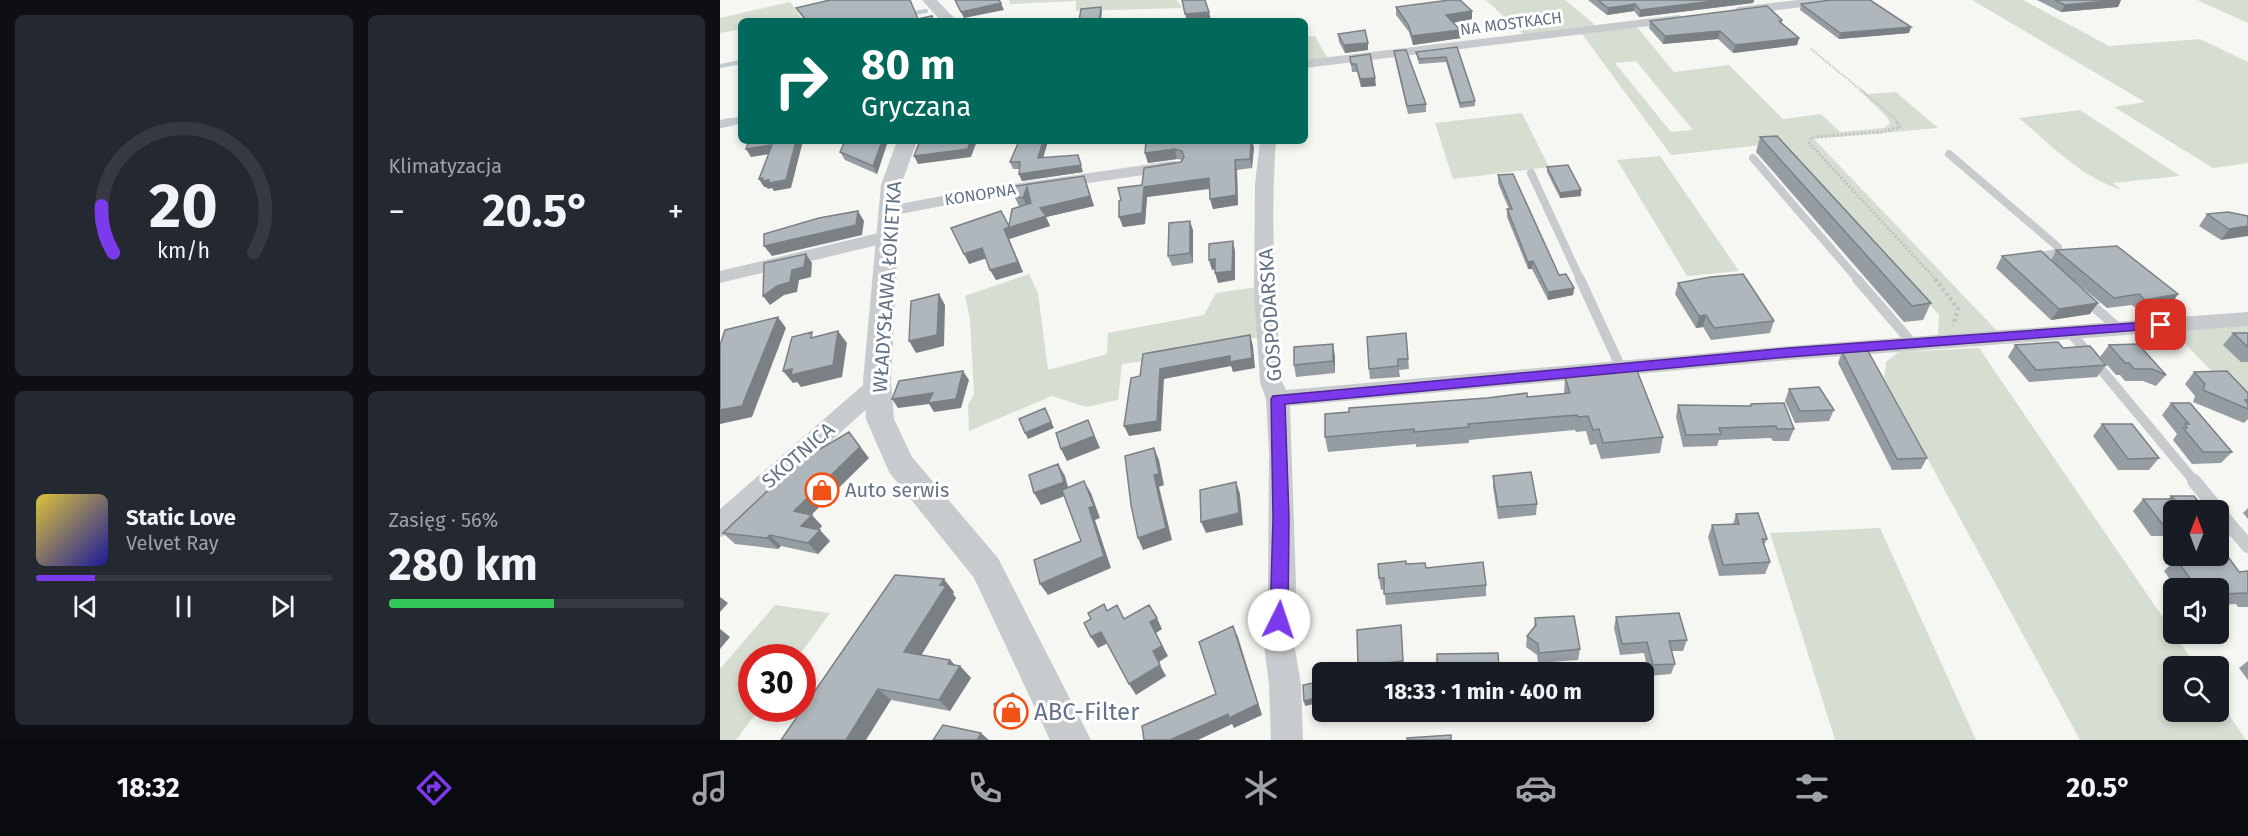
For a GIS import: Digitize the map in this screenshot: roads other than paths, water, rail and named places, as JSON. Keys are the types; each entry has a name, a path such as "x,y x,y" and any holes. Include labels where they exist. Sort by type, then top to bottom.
{"street":[{"path":"929,0 946,18"},
{"path":"1729,12 1828,0"},
{"name":"NA MOSTKACH","path":"1308,64 1696,17"},
{"name":"WŁADYSŁAWA ŁOKIETKA","path":"906,144 891,185 877,386 880,419 900,464 986,568 1071,740"},
{"name":"GOSPODARSKA","path":"1268,144 1264,184 1264,294 1271,382 1278,399 1282,560 1278,638 1285,684 1287,740"},
{"name":"KONOPNA","path":"720,277 979,194 1178,166"},
{"path":"1278,399 1621,368 2248,318"},
{"name":"SKOTNICA","path":"720,526 877,386"}],"lane":[{"path":"720,124 738,121"},
{"path":"1949,154 2058,247 2058,253 2040,256 2040,261 2049,268"},
{"path":"1753,158 1912,344"},
{"path":"1530,173 1621,368"},
{"path":"2075,291 2118,328"},
{"path":"2070,332 2210,500"},
{"path":"2229,523 2248,546"}],"waterway":[{"path":"909,14 926,11"},
{"path":"720,66 738,63"}],"place":[{"name":"Auto serwis","path":"822,490"},
{"name":"ABC-Filter","path":"1011,712"}]}
